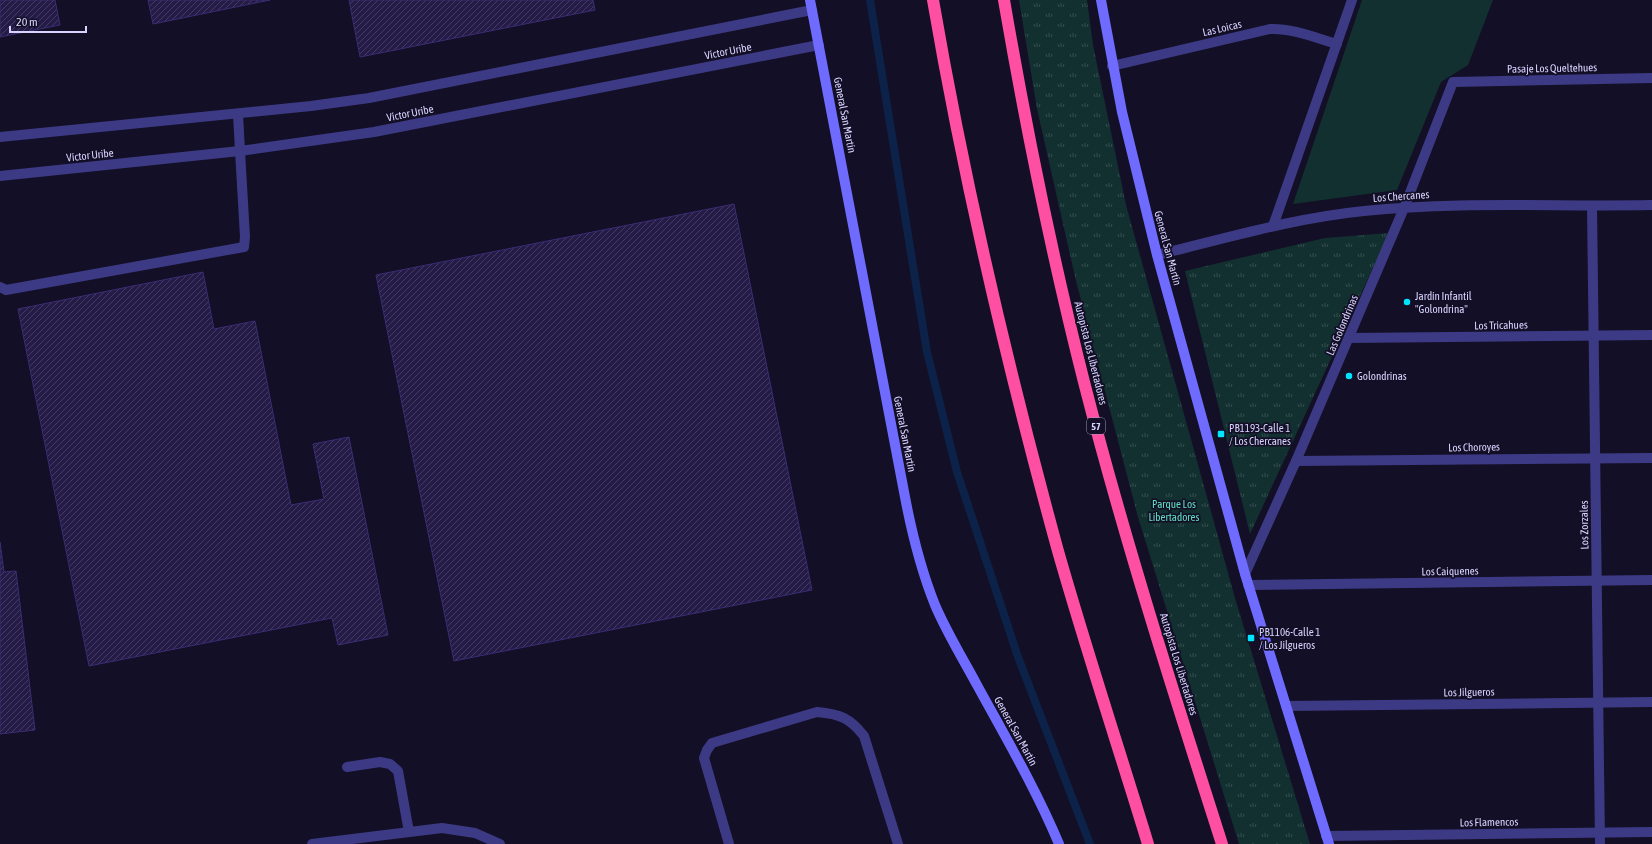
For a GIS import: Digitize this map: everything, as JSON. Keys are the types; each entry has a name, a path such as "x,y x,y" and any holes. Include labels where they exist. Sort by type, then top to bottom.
{"highway":[{"path":"933,0 967,179 996,311 1029,443 1084,639 1148,844"},
{"name":"Autopista Los Libertadores","path":"1004,0 1044,210 1084,382 1136,570 1222,844"}],"street":[{"name":"General San Martín","path":"1101,0 1112,66 1122,112 1157,255 1244,574 1328,840"},
{"path":"1273,226 1352,0"},
{"name":"General San Martín","path":"811,5 905,497 913,536 924,574 935,605 949,635 1031,783 1059,844"},
{"name":"Víctor Uribe","path":"0,137 238,114 368,98 811,5"},
{"name":"Las Loicas","path":"1112,66 1270,29 1291,31 1337,44"},
{"name":"Víctor Uribe","path":"0,176 240,151 374,132 819,45"},
{"name":"Pasaje Los Queltehues","path":"1453,82 1652,78"},
{"name":"Las Golondrinas","path":"1244,574 1296,461 1349,338 1404,208 1453,82"},
{"path":"0,287 6,290 244,247 245,237 238,114"},
{"name":"Los Chercanes","path":"1157,255 1273,226 1325,216 1365,211 1440,205 1652,205"},
{"name":"Los Zorzales","path":"1592,206 1600,844"},
{"name":"Los Tricahues","path":"1349,338 1652,335"},
{"name":"Los Choroyes","path":"1296,461 1652,458"},
{"name":"Los Caiquenes","path":"1248,585 1652,580"},
{"name":"Los Jilgueros","path":"1286,706 1652,702"},
{"path":"729,844 704,758 707,750 712,743 817,712 846,717 864,736 898,844"},
{"path":"347,767 380,762 390,764 398,771 409,832"},
{"path":"312,844 442,828 475,833 500,844"},
{"name":"Los Flamencos","path":"1328,840 1652,832"}],"green space":[{"name":"Parque Los Libertadores","path":"1019,0 1087,0 1093,45 1126,205 1235,598 1310,844 1239,844 1138,517 1076,281 1037,109"},
{"path":"1362,0 1493,0 1468,65 1441,82 1397,190 1293,204"},
{"path":"1389,233 1250,534 1185,271 1325,238"}],"building":[{"path":"0,0 55,0 60,25 0,37"},
{"path":"148,0 270,0 153,24"},
{"path":"349,0 593,0 595,10 360,57"},
{"path":"734,204 812,590 454,661 376,275"},
{"path":"203,272 214,329 255,321 291,505 324,499 313,444 349,437 388,635 338,645 332,618 89,666 18,309"},
{"path":"0,542 4,572 16,571 35,730 0,734"}],"waterway":[{"path":"870,0 927,352 957,472 1018,657 1090,844"}],"place":[{"name":"Jardín Infantil \"Golondrina\"","path":"1407,302"},
{"name":"Golondrinas","path":"1349,376"},
{"name":"PB1193-Calle 1 / Los Chercanes","path":"1221,434"},
{"name":"PB1106-Calle 1 / Los Jilgueros","path":"1251,638"}]}
